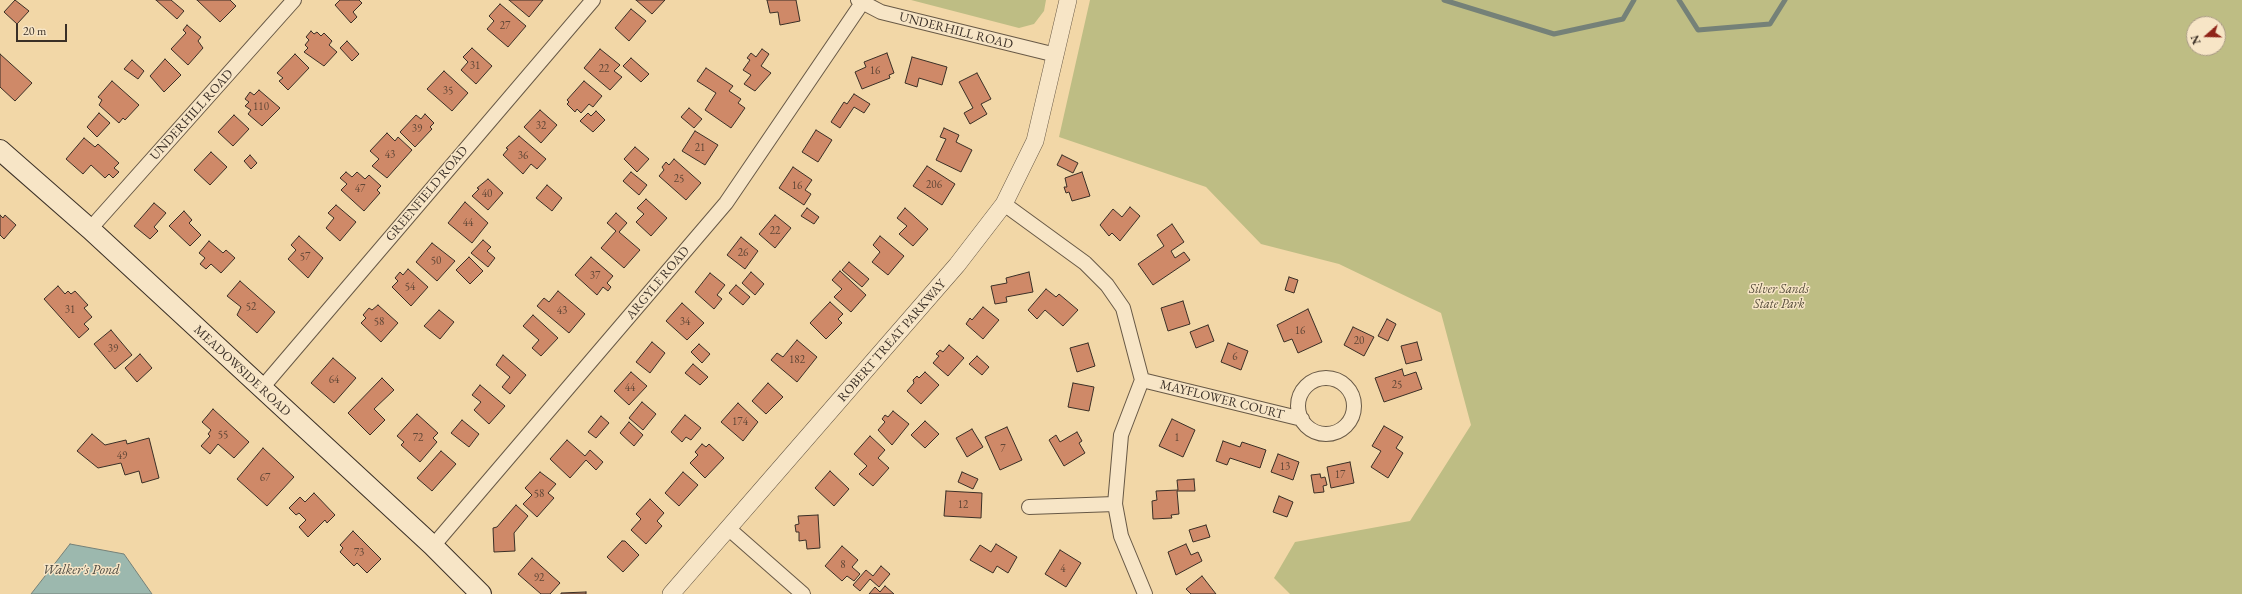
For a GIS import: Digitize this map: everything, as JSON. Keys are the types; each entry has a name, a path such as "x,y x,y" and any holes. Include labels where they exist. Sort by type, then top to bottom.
{"main road":[{"name":"MEADOWSIDE ROAD","path":"0,150 90,229 261,389 433,546 481,594"}],"street":[{"name":"UNDERHILL ROAD","path":"90,229 294,0"},
{"name":"GREENFIELD ROAD","path":"261,389 593,0"},
{"name":"ROBERT TREAT PARKWAY","path":"671,594 957,265 1004,204 1035,141 1068,0"},
{"name":"UNDERHILL ROAD","path":"860,2 881,12 1056,55"},
{"name":"ARGYLE ROAD","path":"433,546 726,203 860,2"},
{"path":"1004,204 1085,262 1107,285 1123,308 1142,380 1121,435 1114,504 1121,536 1145,594"},
{"name":"MAYFLOWER COURT","path":"1142,380 1302,419"},
{"path":"1029,507 1114,504"},
{"path":"729,528 803,594"}],"green space":[{"path":"911,0 1046,0 1044,11 1034,24 1019,28"},
{"name":"Silver Sands State Park","path":"1090,0 2242,0 2242,594 1290,594 1274,578 1295,542 1410,521 1471,425 1441,313 1339,264 1261,244 1206,187 1059,137"}],"water":[{"name":"Walker's Pond","path":"70,544 124,554 152,594 31,594"}],"building":[{"path":"15,0 29,11 17,24 4,12"},
{"path":"156,0 171,0 184,11 177,19"},
{"path":"197,0 230,0 236,6 220,22"},
{"path":"340,0 359,0 362,3 353,12 357,17 351,23 335,5"},
{"path":"509,0 543,0 529,17"},
{"path":"636,0 665,0 652,14"},
{"path":"767,0 796,0 800,21 780,25 778,12 770,13"},
{"path":"500,4 526,26 508,47 487,29 494,21 489,16"},
{"path":"631,9 646,21 629,41 615,28"},
{"path":"187,25 201,37 198,41 203,48 188,65 171,49 186,33 183,30"},
{"path":"311,31 314,34 317,32 321,36 324,33 332,41 329,45 337,52 324,66 304,52 308,48 305,45 309,40 306,37"},
{"path":"347,41 359,54 352,61 340,48"},
{"path":"472,48 492,66 476,84 461,70 468,62 463,57"},
{"path":"600,49 620,65 614,71 622,77 610,90 584,68"},
{"path":"762,49 769,54 761,66 771,73 755,91 744,84 751,75 743,70 750,60 747,58 751,53 756,57"},
{"path":"887,53 894,73 889,75 890,78 862,89 855,72 866,67 864,62"},
{"path":"0,54 32,83 15,101 0,87"},
{"path":"295,54 309,68 288,90 279,81 283,78 277,73"},
{"path":"912,57 947,67 942,85 919,78 917,87 905,83"},
{"path":"631,58 649,74 641,82 623,66"},
{"path":"165,59 181,75 164,92 150,76"},
{"path":"132,60 144,71 138,79 124,69"},
{"path":"706,68 733,86 729,91 741,99 738,103 745,108 731,128 705,110 716,93 697,81"},
{"path":"444,71 468,93 452,111 427,89"},
{"path":"977,73 991,99 981,104 987,114 970,124 964,113 973,108 959,82"},
{"path":"112,81 139,105 125,120 123,118 119,123 99,105 102,100 98,97"},
{"path":"584,81 602,96 593,107 589,104 581,113 577,109 575,112 567,104 569,102 567,100"},
{"path":"259,90 280,108 262,126 248,114 251,110 245,106 249,102 245,99 250,92 254,95"},
{"path":"854,94 870,104 864,113 854,107 840,128 831,122 844,102 847,104"},
{"path":"689,108 702,119 694,128 681,117"},
{"path":"540,110 557,125 541,143 524,127"},
{"path":"596,111 605,120 593,132 580,121 588,113 591,116"},
{"path":"99,113 110,123 97,137 87,127"},
{"path":"425,114 434,123 430,127 432,129 415,147 400,132 416,115 421,119"},
{"path":"234,115 249,129 233,146 218,132"},
{"path":"944,128 959,135 956,142 972,150 961,172 936,160 946,139 940,137"},
{"path":"816,130 832,140 818,162 802,152"},
{"path":"695,131 718,145 705,165 682,151"},
{"path":"387,133 395,141 398,137 412,150 387,178 372,166 379,159 370,151"},
{"path":"519,136 546,159 537,169 531,164 523,174 503,155 508,149 506,148"},
{"path":"84,138 95,147 98,144 119,163 114,168 119,172 113,178 109,174 105,178 91,165 83,174 66,159"},
{"path":"635,147 649,159 637,172 624,159"},
{"path":"211,152 227,167 210,185 194,170"},
{"path":"250,155 257,163 251,169 244,161"},
{"path":"1062,155 1078,163 1073,173 1057,165"},
{"path":"674,159 701,183 686,200 659,176 664,170 662,167 666,162 669,165"},
{"path":"927,166 955,184 942,205 913,186"},
{"path":"793,167 812,180 805,190 811,194 804,205 779,188"},
{"path":"346,172 352,177 357,172 365,179 369,175 381,186 377,190 380,193 364,211 341,190 347,184 340,178"},
{"path":"631,172 647,185 639,195 623,181"},
{"path":"1082,172 1090,196 1072,201 1069,192 1066,193 1064,187 1067,187 1065,178"},
{"path":"488,179 503,193 488,210 472,196 479,189 477,188"},
{"path":"547,185 562,198 552,211 536,198"},
{"path":"646,199 667,218 651,236 636,222 644,214 637,208"},
{"path":"465,202 488,223 472,243 448,223"},
{"path":"154,203 166,213 154,227 158,231 150,239 134,226"},
{"path":"336,205 356,222 340,241 326,228 334,218 328,213"},
{"path":"1130,207 1140,216 1120,241 1112,233 1109,236 1100,225 1113,209 1122,217"},
{"path":"807,208 819,217 814,224 801,216"},
{"path":"905,208 928,229 913,246 899,234 907,226 897,218"},
{"path":"184,211 192,220 189,223 201,235 190,246 169,226"},
{"path":"616,213 627,223 619,232 640,250 624,268 601,248 616,231 607,223"},
{"path":"0,215 3,218 5,215 16,225 4,239 0,235"},
{"path":"775,215 791,228 775,248 759,234"},
{"path":"1172,224 1184,242 1171,251 1175,258 1184,252 1190,260 1153,285 1138,264 1164,246 1157,235"},
{"path":"299,236 323,258 308,278 288,259 296,250 291,245"},
{"path":"880,236 904,256 888,275 872,262 880,252 873,245"},
{"path":"741,237 758,251 745,269 727,255"},
{"path":"483,240 491,247 487,251 495,258 488,267 471,253"},
{"path":"209,241 223,253 226,250 235,258 221,273 211,264 206,269 200,264 205,258 199,253"},
{"path":"432,243 455,261 437,281 416,262"},
{"path":"469,257 483,271 470,284 456,270"},
{"path":"591,257 613,276 607,283 611,287 608,291 603,287 597,295 575,275"},
{"path":"849,262 869,279 862,287 842,270"},
{"path":"408,269 428,287 411,306 392,287 398,281 395,278 400,272 403,275"},
{"path":"840,271 866,295 851,312 834,297 842,289 832,280"},
{"path":"751,272 764,284 755,295 742,283"},
{"path":"1029,272 1033,292 1006,297 1007,302 995,304 991,286 1007,283 1006,278"},
{"path":"710,273 725,285 717,295 722,299 714,309 695,292"},
{"path":"1289,277 1298,280 1294,293 1285,290"},
{"path":"240,281 275,312 257,333 237,315 241,307 227,296"},
{"path":"736,285 750,297 743,305 729,293"},
{"path":"58,286 65,294 68,291 71,294 75,291 88,305 84,308 92,317 84,324 89,329 79,338 44,299"},
{"path":"1046,289 1056,297 1059,294 1078,310 1063,326 1045,310 1037,319 1028,310"},
{"path":"558,291 585,314 569,333 537,306 544,298 549,302"},
{"path":"1183,301 1190,324 1168,331 1161,308"},
{"path":"830,302 843,314 838,319 842,323 826,339 810,323"},
{"path":"682,303 704,323 687,340 666,321"},
{"path":"378,305 398,323 381,342 361,323 366,318 363,315 369,308 372,310"},
{"path":"983,307 999,320 983,339 966,324 970,318 972,320"},
{"path":"1308,309 1322,342 1298,353 1292,339 1284,342 1277,325"},
{"path":"439,310 454,322 440,339 424,326"},
{"path":"533,315 558,338 541,356 532,348 539,340 523,326"},
{"path":"1387,319 1396,324 1388,341 1378,336"},
{"path":"1208,325 1214,341 1196,348 1190,332"},
{"path":"1353,327 1374,337 1364,356 1344,345"},
{"path":"111,330 132,355 115,369 94,344"},
{"path":"797,340 817,357 797,382 771,360 777,353 783,357"},
{"path":"652,342 665,353 650,373 636,362"},
{"path":"1417,342 1422,360 1406,364 1401,346"},
{"path":"1088,343 1095,366 1077,372 1070,348"},
{"path":"1228,343 1248,351 1241,370 1221,362"},
{"path":"699,344 710,354 702,363 691,352"},
{"path":"949,345 964,358 948,376 933,363 939,356 936,354 940,350 943,352"},
{"path":"140,354 152,368 137,382 125,368"},
{"path":"503,355 526,375 510,394 502,387 510,377 496,365"},
{"path":"977,356 989,367 982,375 969,364"},
{"path":"333,358 356,378 334,403 311,383"},
{"path":"693,364 708,377 700,385 685,373"},
{"path":"1402,369 1404,376 1416,372 1422,389 1384,402 1375,378"},
{"path":"631,372 647,386 629,405 614,391"},
{"path":"925,372 939,385 921,404 907,391 914,383 913,380 917,376 919,378"},
{"path":"382,378 394,390 374,409 385,420 370,435 348,413"},
{"path":"768,383 783,397 766,414 752,401"},
{"path":"1073,383 1094,387 1089,411 1068,407"},
{"path":"480,385 505,406 489,424 474,410 481,402 472,395"},
{"path":"642,402 656,414 643,430 629,418"},
{"path":"738,403 758,422 743,441 721,422"},
{"path":"213,409 249,442 234,458 218,444 210,454 201,446 210,436 208,434 211,430 202,422"},
{"path":"893,411 909,424 892,445 878,430 885,422 882,419 885,415 888,417"},
{"path":"417,414 438,433 433,438 437,442 420,462 401,445 404,442 397,436"},
{"path":"685,415 701,428 691,440 686,437 682,442 671,432"},
{"path":"601,416 609,423 596,438 588,432"},
{"path":"1172,419 1195,430 1183,457 1159,446"},
{"path":"462,420 479,434 469,447 451,433"},
{"path":"925,421 939,434 925,448 911,435"},
{"path":"629,422 643,435 634,446 620,433"},
{"path":"1384,426 1403,437 1396,448 1403,453 1388,478 1371,467 1381,451 1372,446"},
{"path":"1007,427 1022,460 1000,470 985,437"},
{"path":"972,429 983,447 967,457 956,438"},
{"path":"1077,432 1082,441 1079,443 1085,453 1064,466 1049,440 1056,435 1060,442"},
{"path":"92,434 105,445 126,440 127,444 149,438 159,478 142,483 139,471 125,475 121,463 98,468 77,451"},
{"path":"870,436 885,450 878,458 889,468 873,486 859,474 867,466 854,454"},
{"path":"567,440 585,456 590,450 603,462 596,470 586,460 570,478 550,459"},
{"path":"1223,441 1240,447 1242,442 1266,450 1260,468 1230,458 1227,465 1216,461"},
{"path":"702,444 706,447 709,444 724,458 705,478 690,463 698,455 695,452"},
{"path":"263,448 294,477 267,506 237,479"},
{"path":"441,451 456,464 432,491 417,478"},
{"path":"1278,454 1299,462 1293,480 1271,472"},
{"path":"1350,462 1354,483 1331,488 1327,467"},
{"path":"830,471 849,489 834,506 815,488"},
{"path":"540,472 556,484 548,493 554,498 537,517 523,504 532,495 525,488"},
{"path":"683,472 698,485 679,506 665,493"},
{"path":"962,472 978,479 973,489 958,482"},
{"path":"1320,474 1321,478 1325,477 1327,485 1323,486 1324,492 1314,493 1311,475"},
{"path":"1194,479 1195,491 1177,491 1179,514 1171,515 1172,518 1153,519 1152,501 1157,500 1156,491 1178,490 1177,480"},
{"path":"946,491 982,493 981,518 944,516"},
{"path":"314,493 335,515 327,523 325,520 308,537 299,527 306,520 299,513 296,515 289,508 300,497 305,502"},
{"path":"1279,496 1293,502 1287,517 1273,512"},
{"path":"650,499 664,513 657,521 662,526 646,544 631,530 641,519 636,514"},
{"path":"516,505 528,516 514,533 515,551 494,552 493,528 497,527"},
{"path":"818,515 820,548 807,549 806,540 799,541 799,532 796,532 795,525 799,524 798,516"},
{"path":"1206,525 1210,537 1193,542 1189,530"},
{"path":"353,531 381,559 367,573 357,563 354,566 340,552 343,548 340,545"},
{"path":"622,541 625,541 639,555 623,572 607,557"},
{"path":"996,544 1017,557 1008,573 997,566 993,573 970,560 980,545 991,552"},
{"path":"1186,544 1191,555 1198,552 1202,561 1176,575 1168,552"},
{"path":"842,546 858,560 852,567 860,574 854,581 847,576 842,581 825,566"},
{"path":"1060,550 1081,563 1066,587 1045,574"},
{"path":"532,558 560,583 550,594 541,594 518,574"},
{"path":"881,566 890,574 879,587 870,579 860,591 853,585 866,570 873,576"},
{"path":"1202,576 1216,594 1191,594 1186,589"},
{"path":"885,586 894,594 869,594 875,587 880,592"},
{"path":"586,592 586,594 561,594 561,593"}],"waterway":[{"path":"1444,0 1554,34 1623,19 1634,0"},
{"path":"1679,0 1698,30 1770,24 1785,0"}]}
